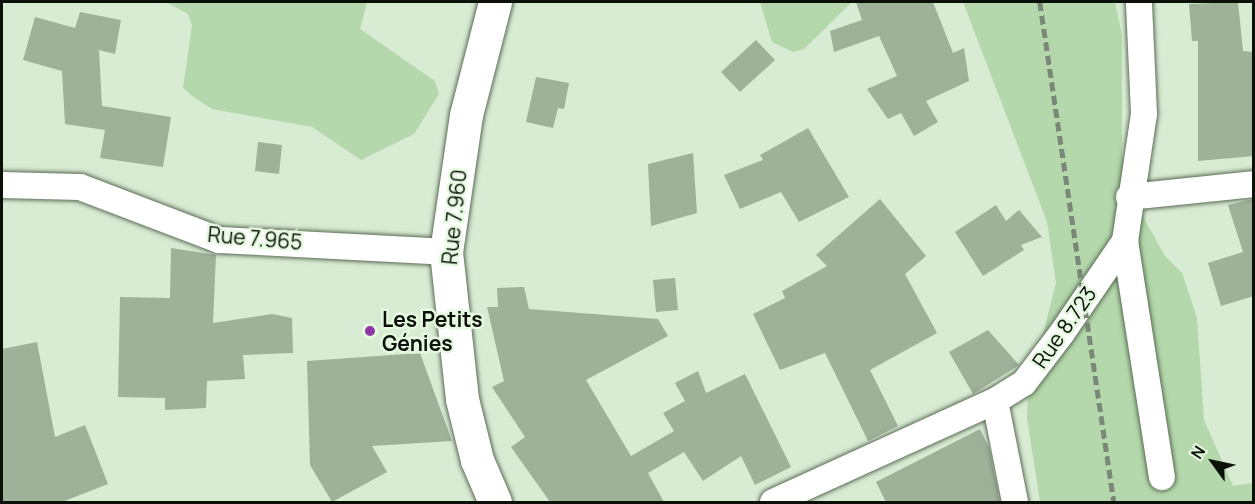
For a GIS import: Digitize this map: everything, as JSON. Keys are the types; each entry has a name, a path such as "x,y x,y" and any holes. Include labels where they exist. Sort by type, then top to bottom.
{"street":[{"name":"Rue 7.960","path":"495,2 466,115 446,252 462,399 477,460 495,502"},
{"path":"1139,2 1144,114 1129,197 1125,241 1162,477"},
{"path":"1129,197 1254,184"},
{"name":"Rue 7.965","path":"2,185 80,187 219,240 446,252"},
{"name":"Rue 8.723","path":"773,502 995,401 1024,383 1125,241"},
{"path":"995,401 1015,502"}],"green space":[{"path":"166,2 367,2 360,29 435,81 439,94 414,134 361,160 312,127 212,109 192,96 183,88 192,25 188,14"},
{"path":"760,2 852,2 804,49 793,52 772,42"},
{"path":"963,2 1115,2 1122,35 1122,157 1133,178 1142,215 1165,256 1182,273 1197,318 1204,420 1233,486 1253,483 1253,502 1040,502 1027,418 1028,392 1056,283 1047,222"}],"building":[{"path":"856,2 933,2 953,53 964,48 969,81 926,101 938,122 914,136 901,113 888,119 867,89 897,76 879,36 834,52 830,31 862,20"},
{"path":"1238,2 1243,51 1254,52 1254,156 1198,161 1198,41 1192,41 1189,4"},
{"path":"80,12 121,20 115,54 99,50 102,106 171,117 163,167 100,158 105,130 65,124 62,71 23,60 35,17 75,28"},
{"path":"756,40 775,60 740,92 721,72"},
{"path":"536,77 569,83 564,109 558,108 553,128 526,122"},
{"path":"808,128 849,197 799,222 781,192 740,209 724,175 763,160 760,155"},
{"path":"258,142 282,145 279,174 255,171"},
{"path":"693,153 697,213 651,226 648,164"},
{"path":"880,199 926,256 905,274 937,333 870,370 898,426 868,441 825,353 780,370 753,314 785,298 782,291 827,266 816,255"},
{"path":"1254,199 1254,296 1221,306 1208,263 1243,252 1228,205"},
{"path":"996,205 1006,221 1019,210 1042,237 1021,245 1024,250 983,276 955,232"},
{"path":"171,248 216,255 213,323 272,314 292,318 293,353 243,355 245,379 207,381 206,408 165,410 165,398 118,397 120,297 170,298"},
{"path":"675,278 678,310 656,312 653,280"},
{"path":"524,287 529,309 658,319 668,336 586,380 631,456 674,431 663,413 685,401 675,383 698,371 706,393 745,374 791,467 755,485 741,456 703,481 684,452 648,473 664,502 550,502 511,447 525,437 492,387 504,381 487,307 498,307 497,288"},
{"path":"988,330 1019,365 973,394 949,352"},
{"path":"37,342 55,437 85,425 108,484 62,502 2,502 2,349"},
{"path":"420,353 452,441 372,446 387,472 332,502 310,465 307,361"},
{"path":"980,429 989,448 1000,502 886,502 876,482"}],"railway":[{"path":"1040,2 1114,502"}],"place":[{"name":"Les Petits Génies","path":"370,331"}]}
